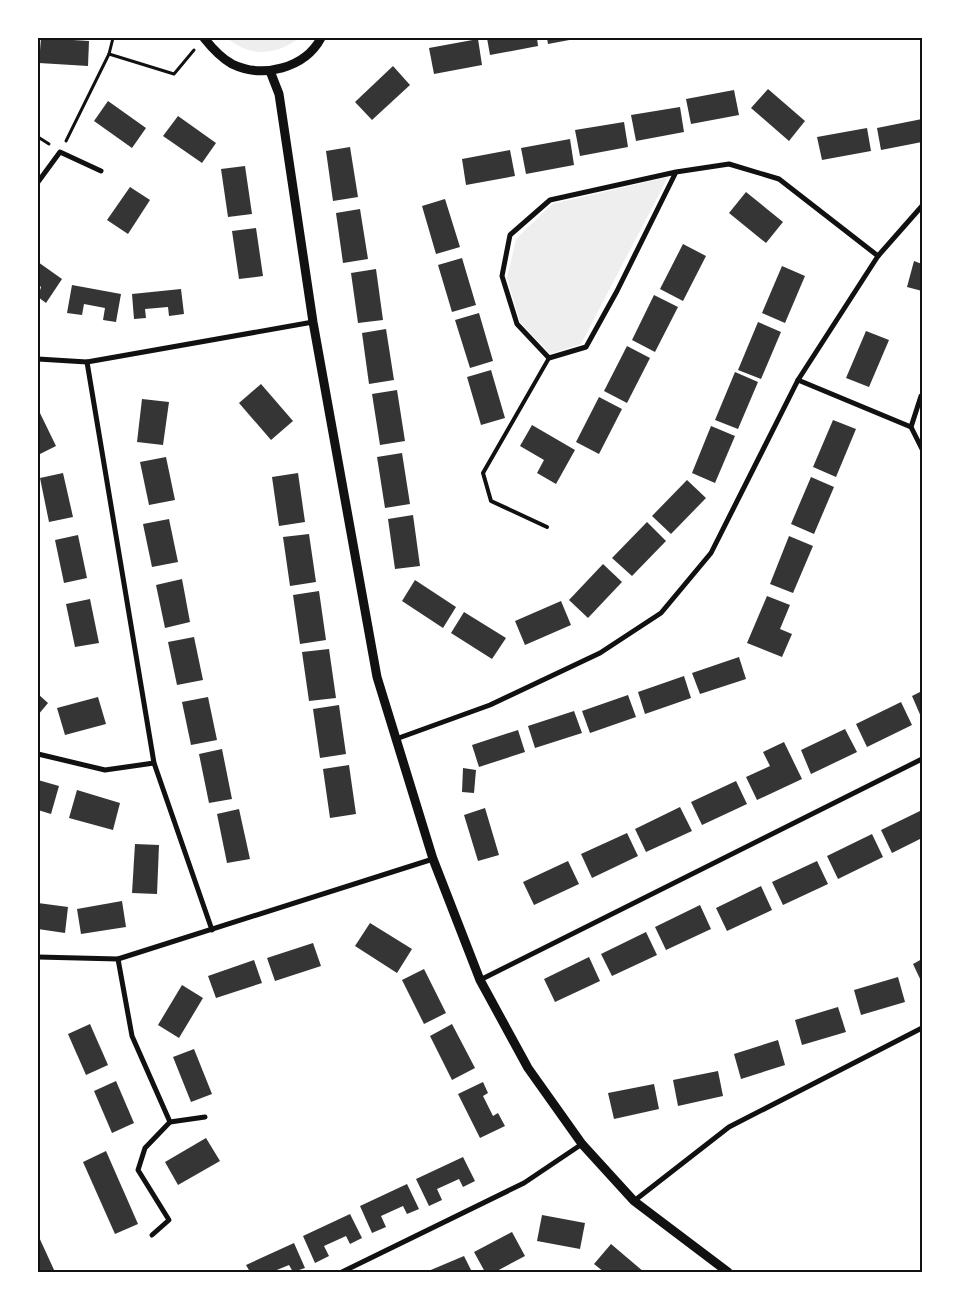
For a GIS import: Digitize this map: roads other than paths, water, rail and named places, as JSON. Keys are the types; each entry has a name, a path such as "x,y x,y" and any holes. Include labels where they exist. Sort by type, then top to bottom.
{"street":[{"path":"204,38 216,53 232,64 250,70 270,71 288,66 305,57 321,38"},
{"path":"270,71 279,94 313,322 377,677 433,859 480,980 528,1068 582,1144 634,1201 728,1272"},
{"path":"38,182 60,152 101,171"},
{"path":"676,172 618,291 586,347 549,358 517,324 502,276 510,235 550,200 676,172 729,164 779,179 878,256"},
{"path":"396,739 490,705 600,653 661,613 711,553 798,380 878,256 922,206"},
{"path":"38,359 88,362 313,322"},
{"path":"88,362 154,763 212,930"},
{"path":"798,380 911,427 922,449"},
{"path":"911,427 921,396"},
{"path":"38,754 105,770 154,763"},
{"path":"480,980 922,759"},
{"path":"38,957 118,959 433,859"},
{"path":"118,959 132,1036 170,1122"},
{"path":"634,1201 729,1127 922,1028"},
{"path":"152,1236 169,1220 138,1170 145,1148 170,1122 205,1118"},
{"path":"342,1272 524,1184 582,1144"}],"lane":[{"path":"547,527 491,501 483,473 549,358"}]}
